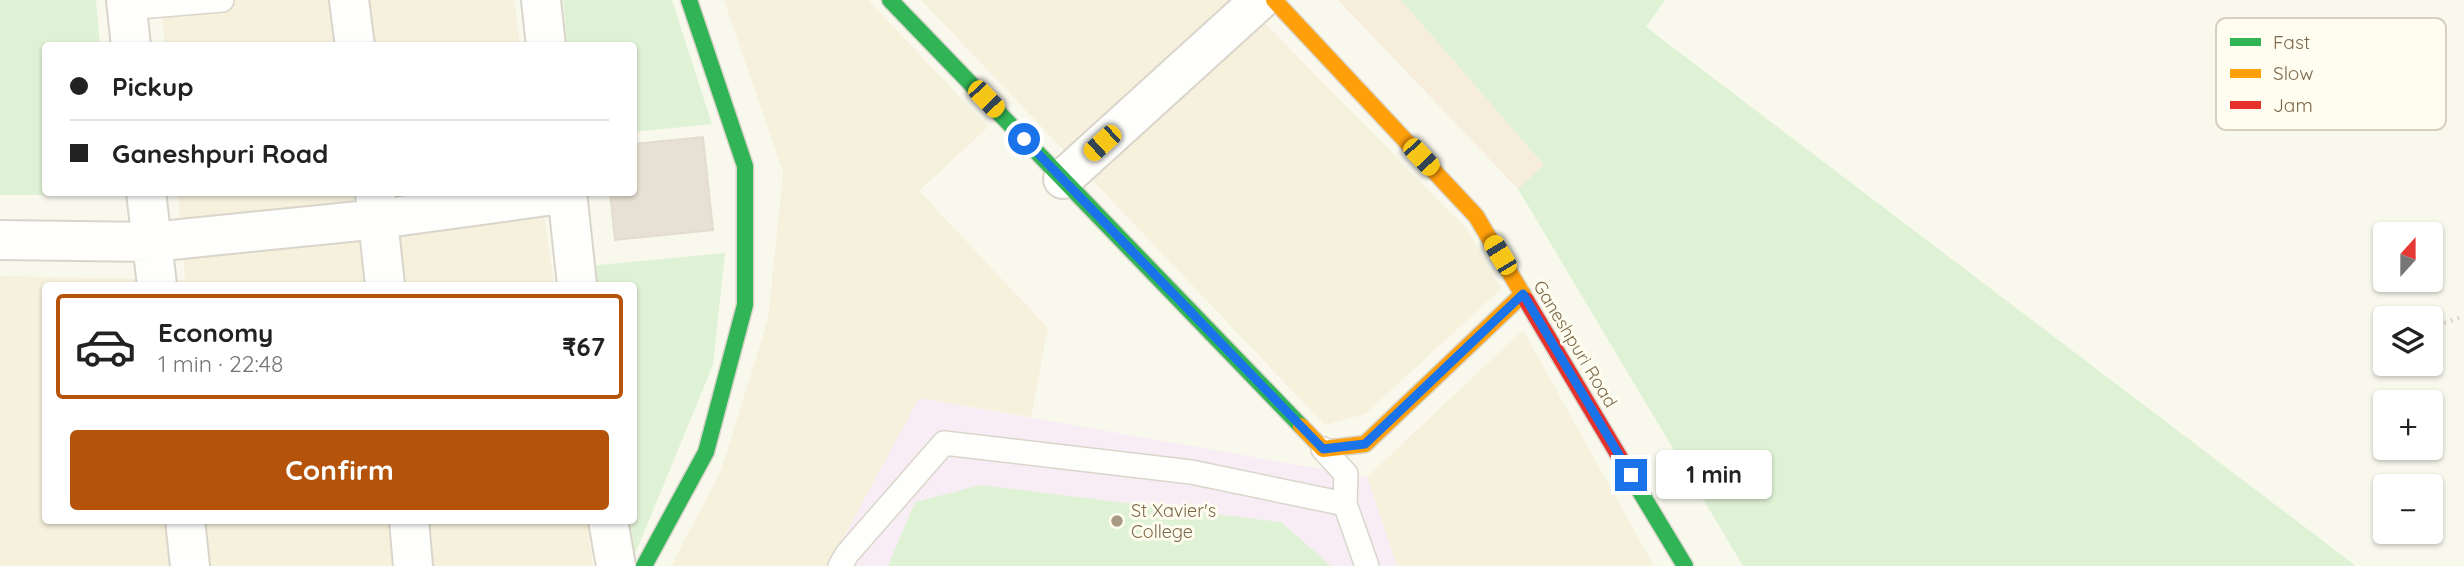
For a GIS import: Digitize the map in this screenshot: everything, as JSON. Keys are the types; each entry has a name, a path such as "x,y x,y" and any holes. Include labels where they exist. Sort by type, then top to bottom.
{"street":[{"path":"349,0 354,42"},
{"path":"541,0 546,42"},
{"path":"644,566 706,452 745,305 745,166 690,0"},
{"path":"890,0 1323,449 1365,444 1523,294"},
{"path":"1063,179 1260,0"},
{"name":"Ganeshpuri Road","path":"1274,0 1476,216 1685,566"},
{"path":"127,4 131,42"},
{"path":"146,196 157,282"},
{"path":"0,240 152,242 377,206 524,196"},
{"path":"568,196 577,282"},
{"path":"377,206 385,282"},
{"path":"185,524 190,566"},
{"path":"409,524 413,566"},
{"path":"609,524 616,566"}],"lane":[{"path":"127,4 222,0"},
{"path":"840,566 847,554 944,443 1191,472 1345,504"},
{"path":"1323,449 1346,474 1345,504 1367,566"}],"path":[{"path":"2443,324 2464,316"}],"shaded area":[{"path":"161,0 514,0 520,42 165,42"},
{"path":"724,0 868,0 988,127 919,191 1048,328 1031,417 919,398 828,566 671,566 721,471 768,319 783,172"},
{"path":"921,0 1242,0 1467,229 1501,289 1365,414 1325,425"},
{"path":"1338,0 1401,0 1545,166 1518,189"},
{"path":"178,196 541,196 554,282 42,282 42,524 588,524 593,566 0,566 0,276 185,280"},
{"path":"1523,330 1654,566 1397,566 1367,477"},
{"name":"St Xavier's College","path":"919,398 1367,477 1397,566 828,566"}],"green space":[{"path":"0,0 96,0 100,42 42,42 42,195 0,195"},
{"path":"563,0 672,0 712,124 637,132 637,42 567,42"},
{"path":"1401,0 1665,0 1646,27 2356,566 1743,566 1518,189 1544,165"},
{"path":"725,253 713,365 631,564 626,524 637,524 637,282 591,282 588,266"},
{"path":"981,485 1281,522 1331,566 888,566 915,502"}],"building":[{"path":"703,137 713,230 615,240 610,196 637,196 637,144"}],"traffic: fast":[{"path":"644,566 706,452 745,305 745,166 689,0"},
{"path":"890,0 1301,426"},
{"path":"1635,483 1685,566"}],"traffic: slow":[{"path":"1274,0 1476,216 1526,300"},
{"path":"1301,426 1323,449 1365,444 1523,294"}],"traffic: jam":[{"path":"1526,300 1635,483"}],"place":[{"name":"St Xavier's College","path":"1117,521"}],"route":[{"path":"1024,139 1323,449 1365,444 1523,294 1631,475"}]}
